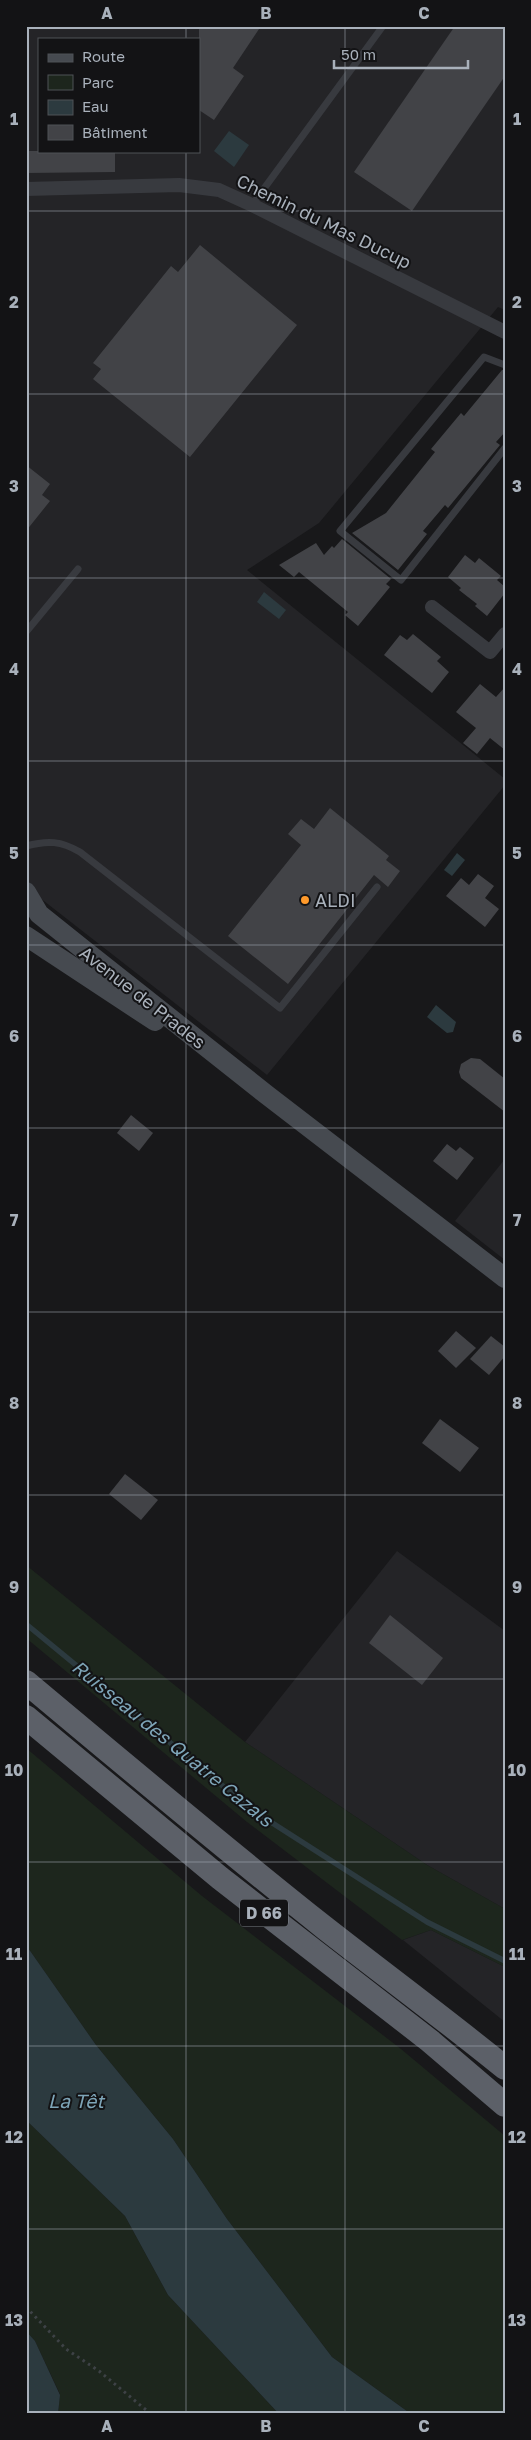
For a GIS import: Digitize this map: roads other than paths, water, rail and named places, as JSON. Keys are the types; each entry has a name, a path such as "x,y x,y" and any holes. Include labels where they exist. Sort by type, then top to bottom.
{"highway":[{"name":"D 66","path":"26,1682 326,1929 430,2006 505,2068"},
{"name":"D 66","path":"26,1717 220,1878 430,2041 505,2105"}],"main road":[{"name":"Avenue de Prades","path":"26,892 39,914 267,1095 505,1278"},
{"name":"Avenue de Prades","path":"26,936 267,1095"}],"street":[{"name":"Chemin du Mas Ducup","path":"26,189 179,185 219,190 505,332"},
{"path":"432,607 490,652 505,634"}],"lane":[{"path":"252,205 383,26"},
{"path":"505,365 484,357 340,531 401,580 505,448"},
{"path":"26,632 78,569"},
{"path":"26,846 42,842 55,842 80,852 280,1008 377,887"}],"water":[{"path":"229,131 249,145 234,167 214,151"},
{"path":"264,592 286,610 279,619 257,602"},
{"path":"457,853 465,860 452,876 444,870"},
{"path":"436,1005 456,1022 453,1032 447,1033 427,1017"},
{"name":"La Têt","path":"26,1945 96,2045 173,2139 227,2219 332,2357 411,2414 279,2414 168,2295 125,2216 26,2120"},
{"path":"26,2331 35,2341 60,2395 58,2414 26,2414"}],"waterway":[{"name":"Ruisseau des Quatre Cazals","path":"26,1624 252,1810 427,1922 505,1961"}],"place":[{"name":"ALDI","path":"305,900"}]}
